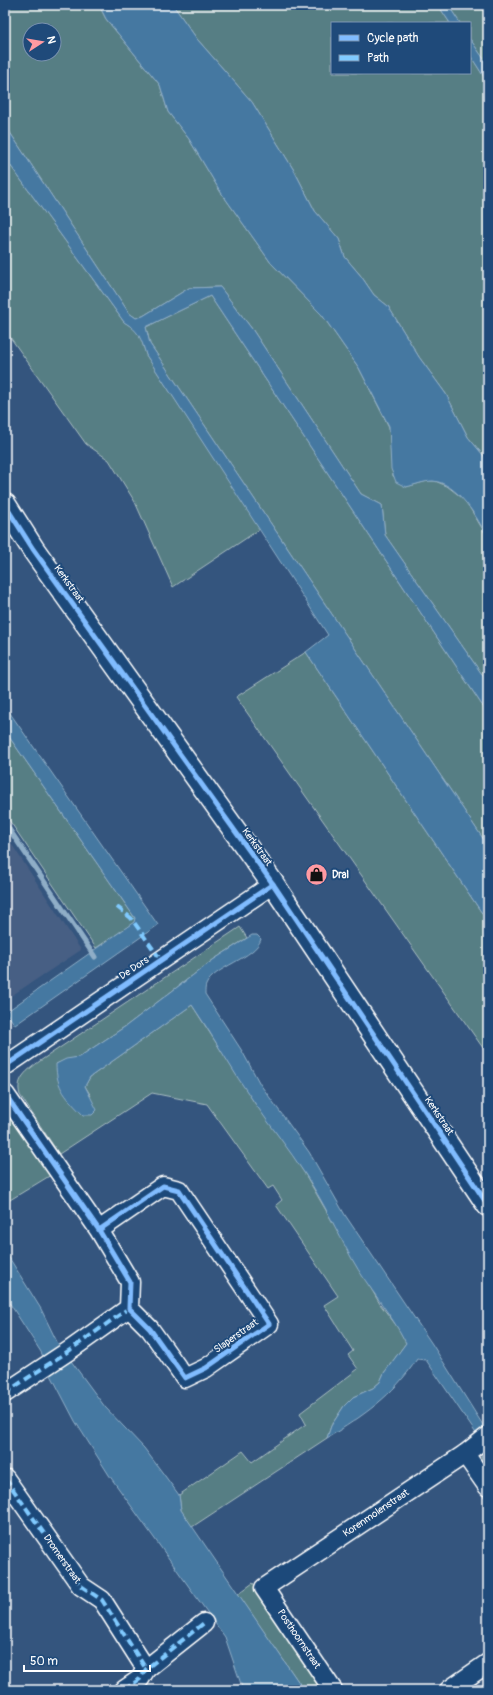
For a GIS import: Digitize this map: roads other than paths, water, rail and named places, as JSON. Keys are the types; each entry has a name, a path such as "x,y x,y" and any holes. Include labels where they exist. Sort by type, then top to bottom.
{"street":[{"name":"Kerkstraat","path":"5,505 32,549 273,884 488,1205"},
{"name":"De Dors","path":"5,1066 273,884"},
{"path":"5,1094 99,1230 130,1282 129,1308 5,1394"},
{"name":"Slaperstraat","path":"99,1230 163,1186 179,1190 269,1324 206,1368 186,1378 150,1329 129,1308"},
{"path":"477,1444 488,1487"},
{"name":"Korenmolenstraat","path":"264,1588 477,1444"},
{"name":"Dromerstraat","path":"5,1478 81,1586 102,1600 146,1669"},
{"name":"Posthoornstraat","path":"264,1588 334,1690"},
{"path":"124,1690 140,1679 146,1669 204,1624"},
{"path":"449,1690 488,1664"}],"waterway":[{"path":"5,823 95,957"}],"place":[{"name":"Dral","path":"317,875"}]}
